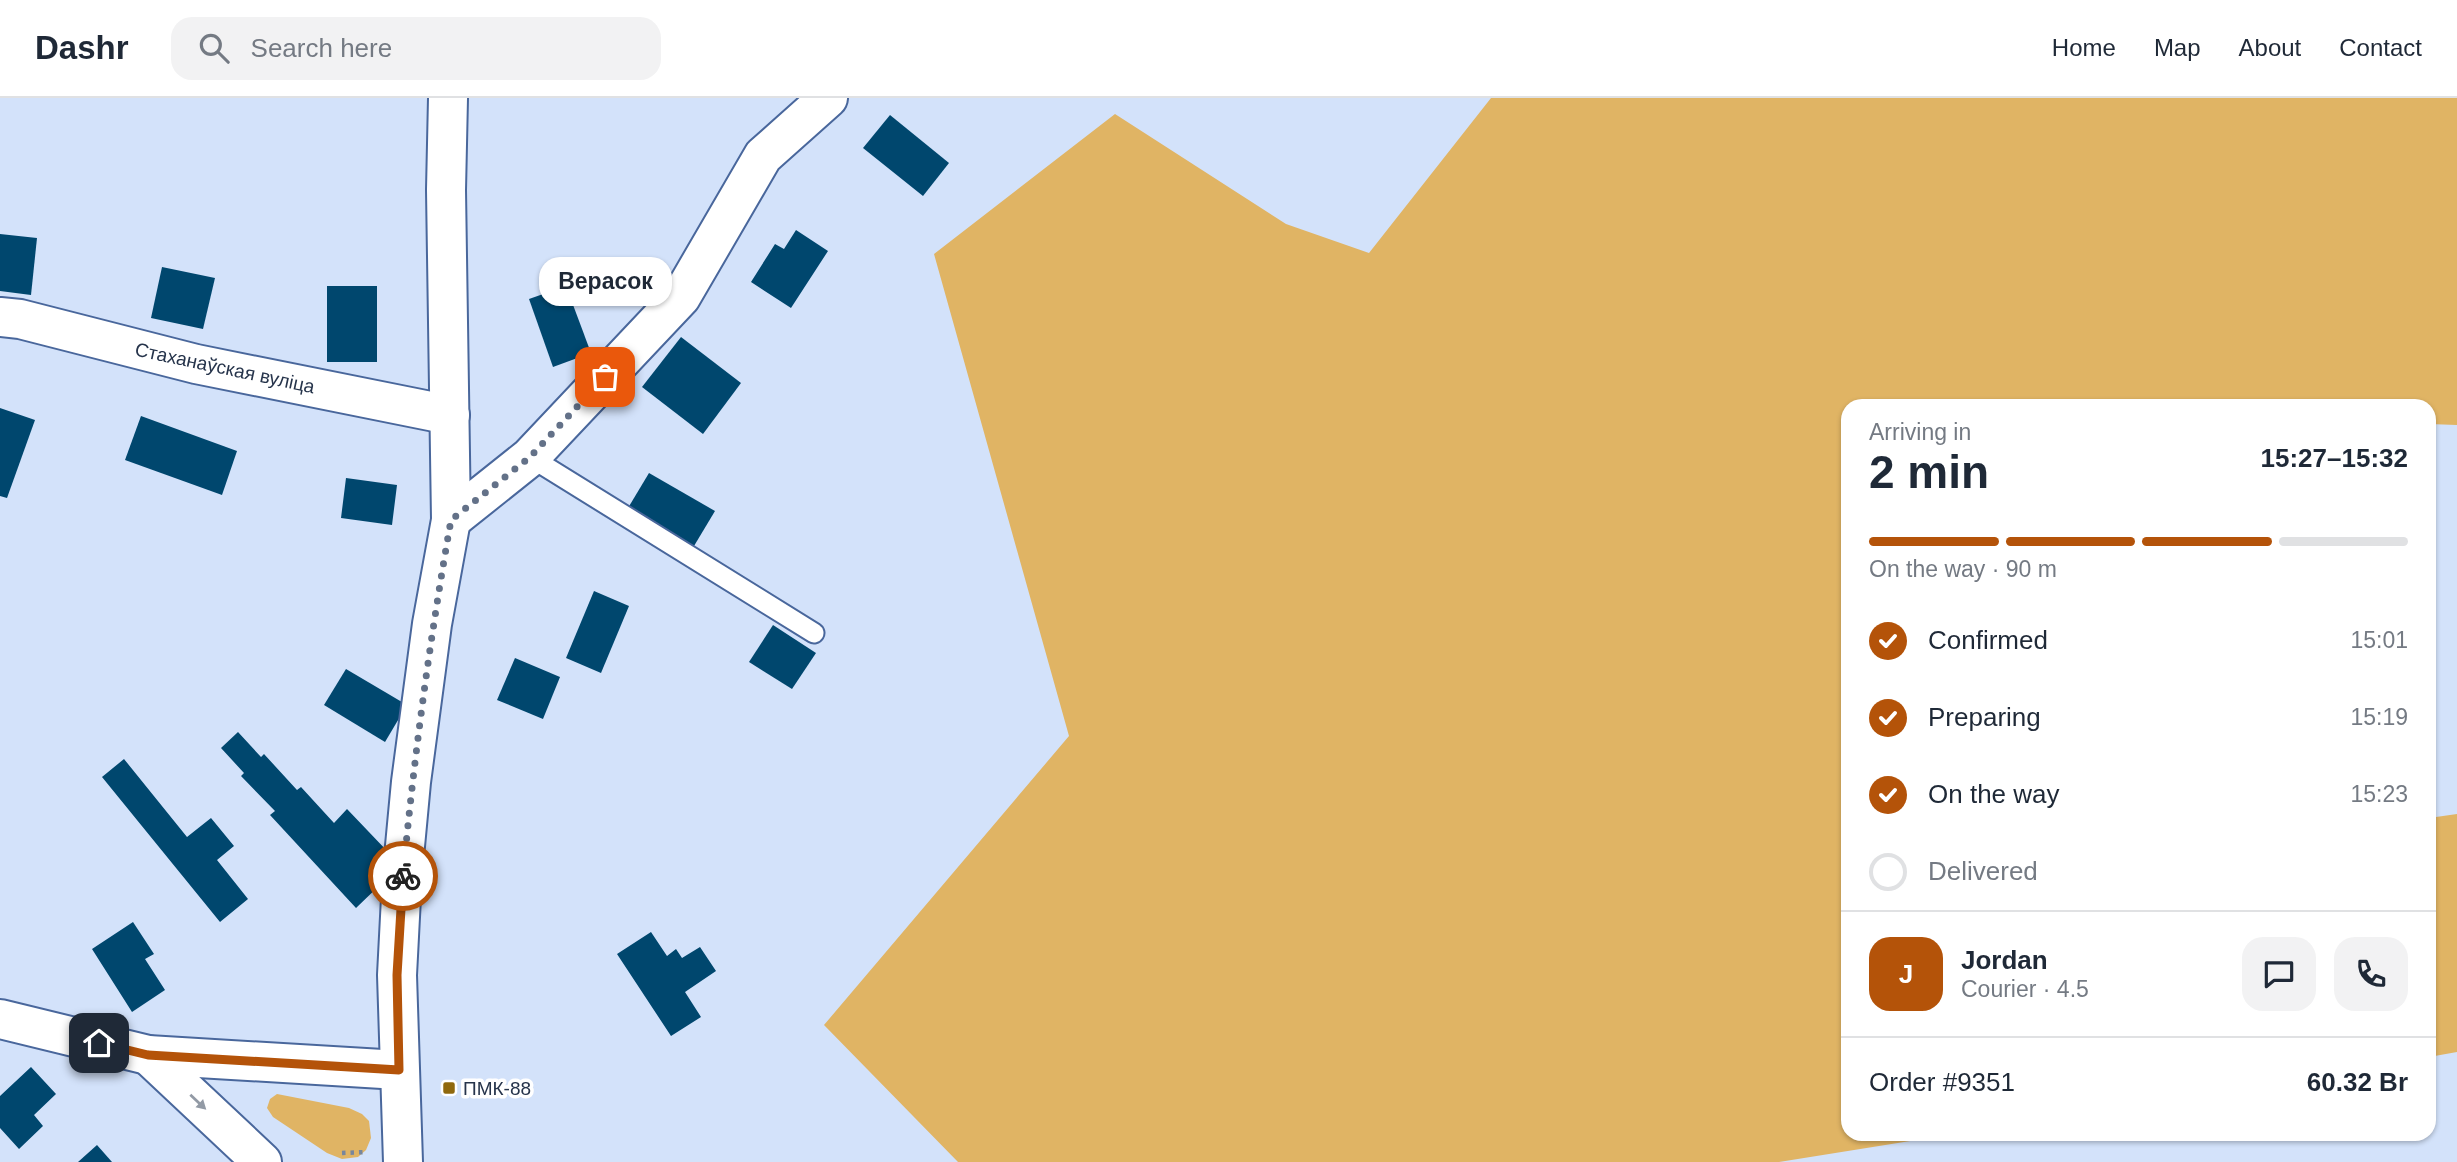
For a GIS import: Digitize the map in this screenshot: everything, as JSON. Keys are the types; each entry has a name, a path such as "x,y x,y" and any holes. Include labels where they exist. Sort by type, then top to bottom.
{"street":[{"path":"403,1162 397,975 402,878 432,624 451,520 446,190 448,98"},
{"path":"451,520 530,457 681,297 763,156 828,98"},
{"name":"Стаханаўская вуліца","path":"0,317 20,319 196,364 450,415"},
{"path":"0,1019 148,1055 399,1070"},
{"path":"148,1055 262,1162"}],"lane":[{"path":"530,457 814,633"}],"shaded area":[{"path":"1491,98 2457,98 2457,425 2436,424 2436,399 1841,399 1841,1141 1910,1141 1779,1162 958,1162 824,1025 1069,736 934,254 1115,114 1286,224 1369,253"},
{"path":"2457,814 2457,1052 2436,1056 2436,817"},
{"path":"277,1094 349,1108 362,1114 369,1121 371,1138 366,1150 358,1157 342,1159 327,1153 273,1117 267,1108 270,1099"}],"building":[{"path":"890,115 949,163 923,196 863,148"},
{"path":"796,230 828,251 791,308 751,282 775,244 784,249"},
{"path":"0,234 37,238 31,295 0,291"},
{"path":"162,267 215,278 203,329 151,318"},
{"path":"327,286 377,286 377,362 327,362"},
{"path":"566,286 591,353 553,367 529,299"},
{"path":"681,337 741,383 703,434 642,387"},
{"path":"0,408 35,420 7,498 0,496"},
{"path":"141,416 237,451 222,495 125,460"},
{"path":"649,473 715,511 694,546 628,508"},
{"path":"346,478 397,485 392,525 341,518"},
{"path":"594,591 629,606 601,673 566,658"},
{"path":"773,625 816,653 792,689 749,662"},
{"path":"515,658 560,677 543,719 497,700"},
{"path":"346,669 407,705 385,742 324,705"},
{"path":"238,732 261,757 264,754 297,790 301,787 334,823 347,809 389,853 370,871 382,883 356,908 270,815 275,811 241,776 244,773 221,748"},
{"path":"124,759 187,837 211,818 234,846 217,860 248,899 220,922 102,777"},
{"path":"133,922 154,954 145,959 165,990 132,1012 92,949"},
{"path":"651,932 667,956 676,949 682,958 700,947 716,971 685,992 701,1017 671,1036 617,954"},
{"path":"31,1067 56,1094 34,1115 43,1126 19,1149 0,1128 0,1096"},
{"path":"97,1145 112,1162 78,1162"}],"way so far":[{"path":"403,876 411,782 432,624 451,520 530,457 605,377"}],"place":[{"name":"Верасок","path":"605,377"},
{"name":"ПМК-88","path":"449,1088"}],"route":[{"path":"99,1043 148,1055 399,1070 397,975 403,876"}]}
